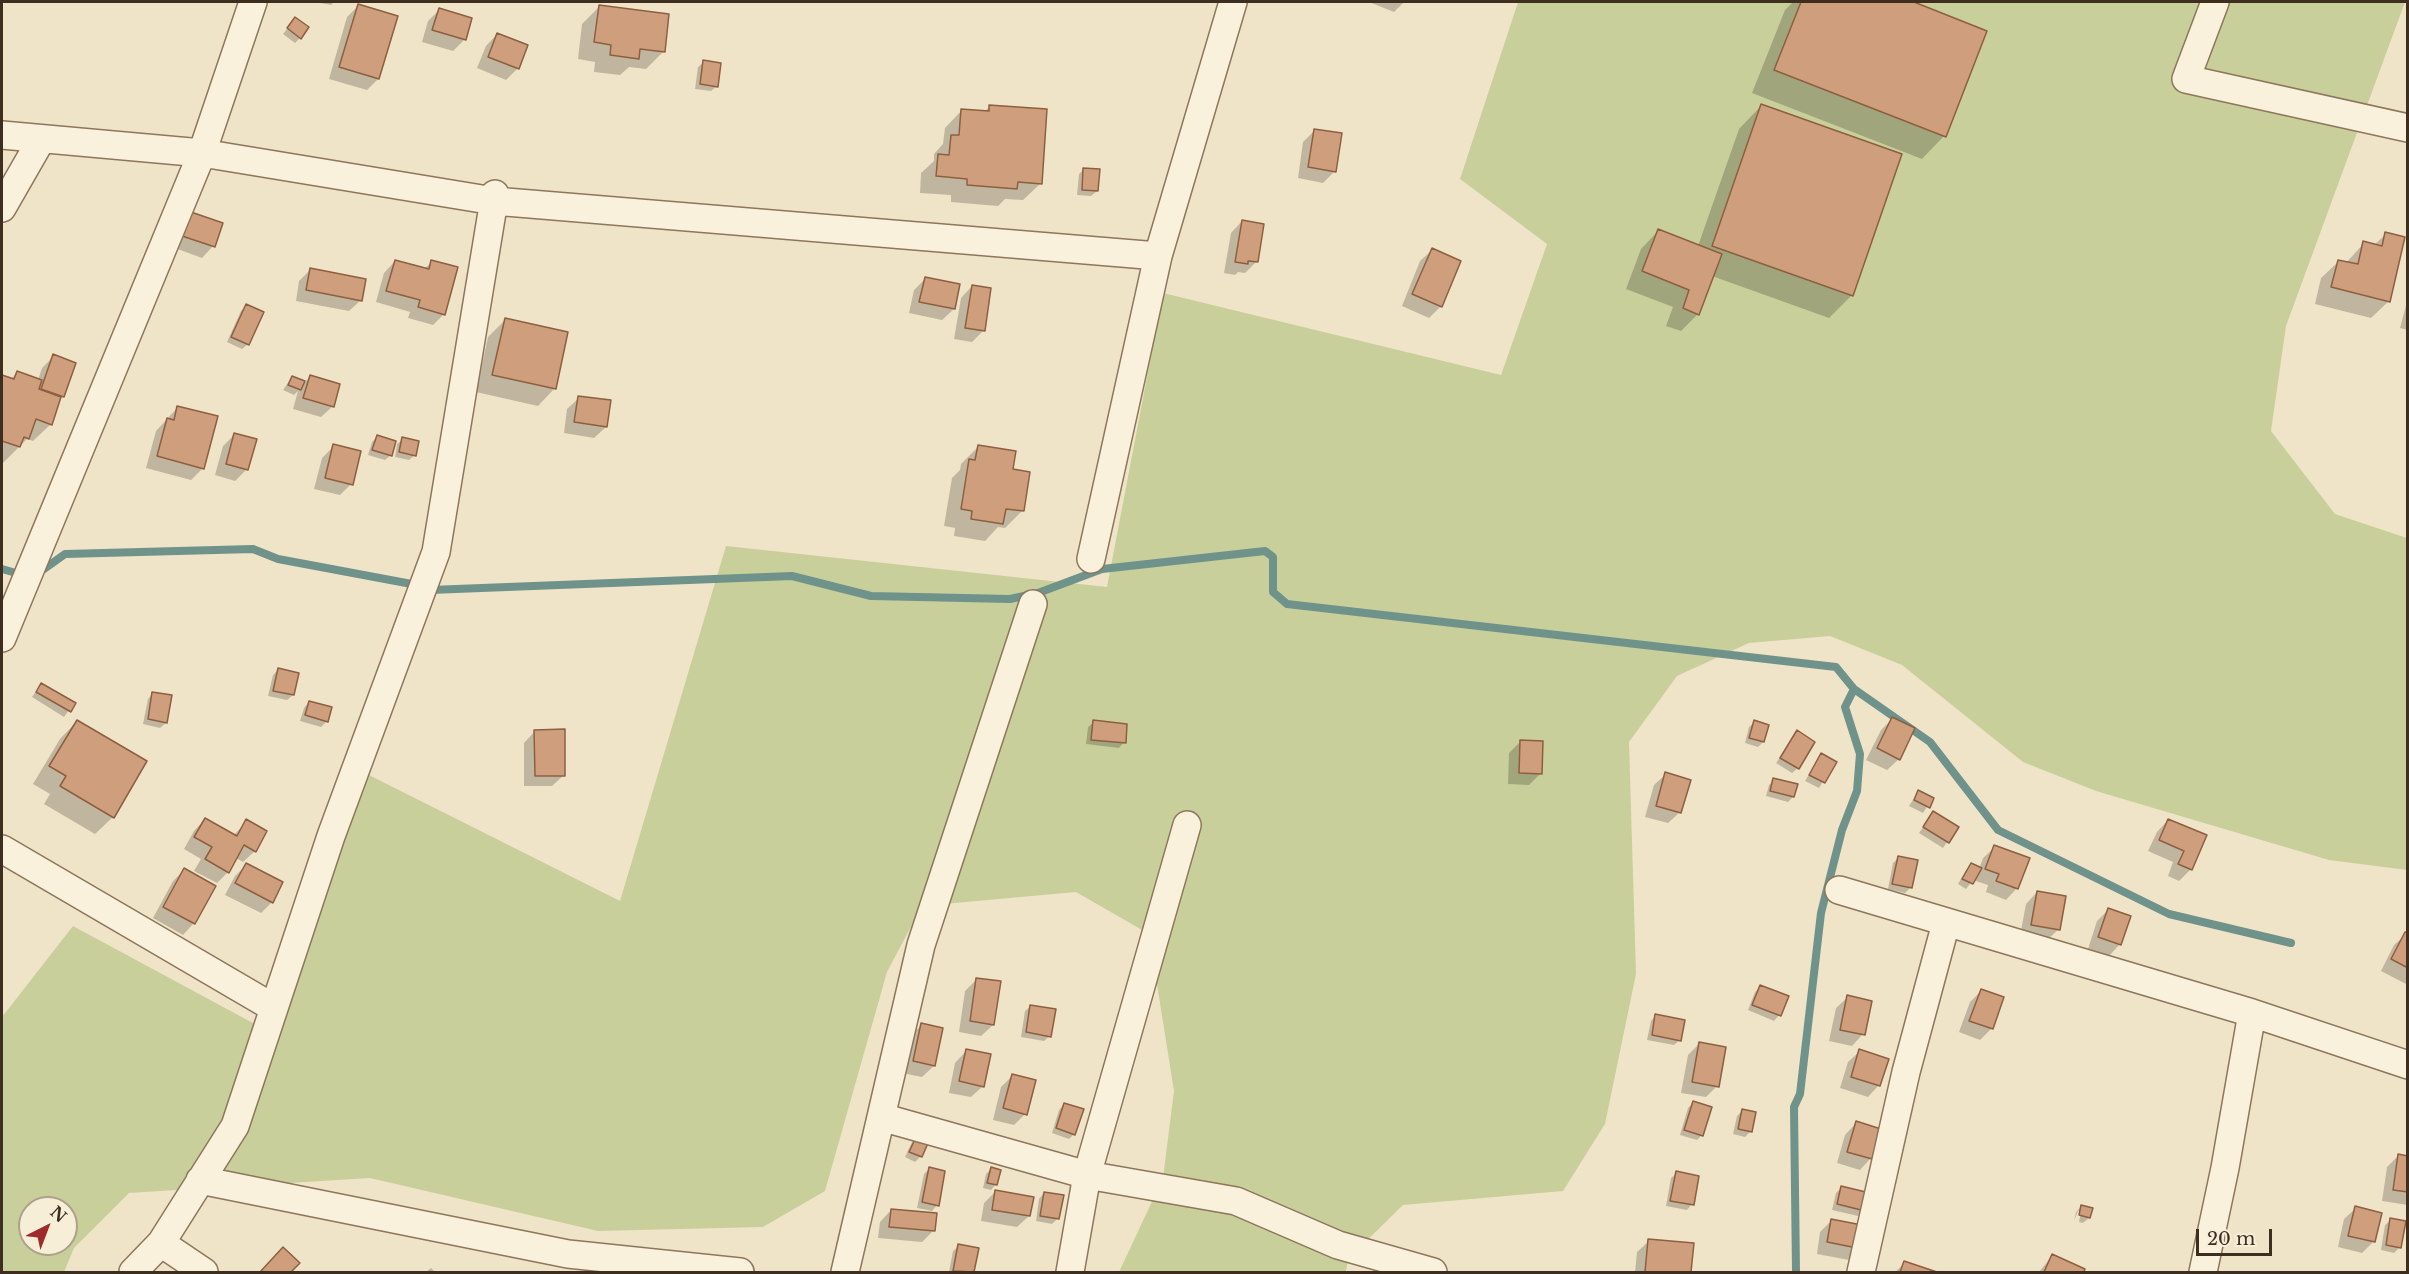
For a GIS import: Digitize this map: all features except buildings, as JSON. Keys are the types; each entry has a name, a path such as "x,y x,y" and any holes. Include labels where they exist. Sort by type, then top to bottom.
{"street":[{"path":"2,638 202,153 253,2"},
{"path":"1090,559 1158,256 1233,2"},
{"path":"2215,2 2186,79 2408,128"},
{"path":"2,135 202,153 494,198 1158,256"},
{"path":"2,208 41,140"},
{"path":"133,1272 161,1242 235,1126 331,836 436,552 494,198"},
{"path":"845,1272 921,945 1033,604"},
{"path":"1070,1272 1087,1175 1187,825"},
{"path":"2,849 274,1008"},
{"path":"1839,890 2252,1013 2408,1065"},
{"path":"1861,1272 1906,1072 1946,923"},
{"path":"2204,1272 2252,1013"},
{"path":"881,1117 1087,1175 1236,1201 1338,1245 1432,1272"},
{"path":"200,1180 572,1263 740,1272"},
{"path":"161,1242 204,1272"}],"green space":[{"path":"1518,2 2405,2 2286,326 2271,431 2335,514 2407,538 2407,870 2329,860 2096,791 2023,762 1902,665 1830,636 1749,643 1677,676 1629,742 1636,974 1605,1124 1563,1191 1403,1205 1348,1259 1346,1272 1119,1272 1163,1178 1174,1091 1149,934 1076,892 922,906 887,972 825,1191 763,1227 598,1231 370,1178 129,1193 78,1244 78,1196 18,1196 18,1256 71,1256 64,1272 2,1272 2,1017 73,926 277,1036 367,774 620,901 726,546 1107,587 1163,293 1501,375 1547,244 1460,179"}],"waterway":[{"path":"44,569 65,554 253,549 278,559 417,585"},
{"path":"430,590 792,576 871,596 1010,599 1038,593 1102,569 1265,551 1273,557 1273,592 1287,604 1836,667 1854,689 1845,707 1860,754 1857,791 1842,830 1821,913 1800,1094 1794,1107 1796,1272"},
{"path":"2,569 16,573"},
{"path":"1854,689 1930,742 1998,830 2169,914 2291,943"}]}
